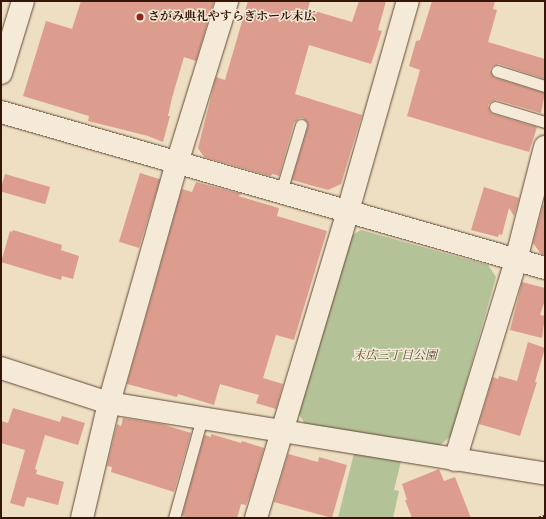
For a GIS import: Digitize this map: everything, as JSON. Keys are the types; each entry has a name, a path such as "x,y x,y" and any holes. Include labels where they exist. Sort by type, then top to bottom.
{"street":[{"path":"1,73 23,1"},
{"path":"82,518 109,403 177,163 227,1"},
{"path":"256,518 348,211 408,1"},
{"path":"1,112 545,268"},
{"path":"455,460 516,260 545,147"},
{"path":"1,368 109,403 545,474"}],"lane":[{"path":"497,71 545,86"},
{"path":"495,106 545,122"},
{"path":"281,192 301,125"},
{"path":"174,518 202,418"}],"path":[{"path":"538,518 545,516"}],"green space":[{"name":"末広三丁目公園","path":"361,230 488,265 496,277 451,436 439,446 307,427 298,413 351,236"},
{"path":"354,453 401,461 394,490 399,491 393,518 338,518"}],"building":[{"path":"81,1 214,1 196,61 184,57 172,98 168,116 170,116 163,142 148,136 88,121 89,116 23,96 46,21 72,29"},
{"path":"248,1 310,1 308,9 352,22 359,1 386,1 378,30 382,31 371,64 309,45 295,94 362,115 341,184 328,190 292,180 308,127 308,123 303,118 299,118 294,123 279,176 273,174 270,176 204,157 198,148 216,77 225,80"},
{"path":"432,1 495,1 493,9 497,10 488,42 545,59 545,79 499,64 490,69 495,78 545,93 541,113 497,100 488,105 493,114 537,127 529,152 407,116 420,70 409,66 416,41 420,40"},
{"path":"140,173 160,179 139,248 119,242"},
{"path":"5,174 50,187 45,204 1,192"},
{"path":"196,182 242,194 238,196 279,208 277,216 327,231 294,340 276,335 263,378 283,384 276,409 256,403 259,395 220,384 214,405 178,394 177,397 127,384 182,189 192,192"},
{"path":"484,187 519,198 514,216 509,208 502,235 499,234 498,237 471,230"},
{"path":"543,205 545,206 545,255 541,254 533,243"},
{"path":"13,230 62,245 61,250 79,256 73,279 62,276 61,280 1,262 10,231 12,232"},
{"path":"522,282 545,288 545,300 540,315 545,316 542,338 510,330"},
{"path":"528,342 545,348 535,382 537,382 520,436 479,424 493,377 498,379 499,376 517,381"},
{"path":"13,408 60,422 62,416 85,423 78,445 45,435 35,469 37,470 36,474 64,482 58,505 27,497 24,507 10,503 25,450 1,443 1,421 8,423"},
{"path":"123,418 162,424 191,433 174,492 111,472 112,467 107,466 117,424 121,426"},
{"path":"211,434 264,448 250,495 246,505 241,504 237,518 189,518 182,516 204,437 205,435 211,437"},
{"path":"288,454 318,462 319,457 347,465 332,518 274,502"},
{"path":"439,469 444,481 455,477 471,518 412,518 405,500 407,500 402,484"}],"place":[{"name":"さがみ典礼やすらぎホール末広","path":"140,17"}]}
